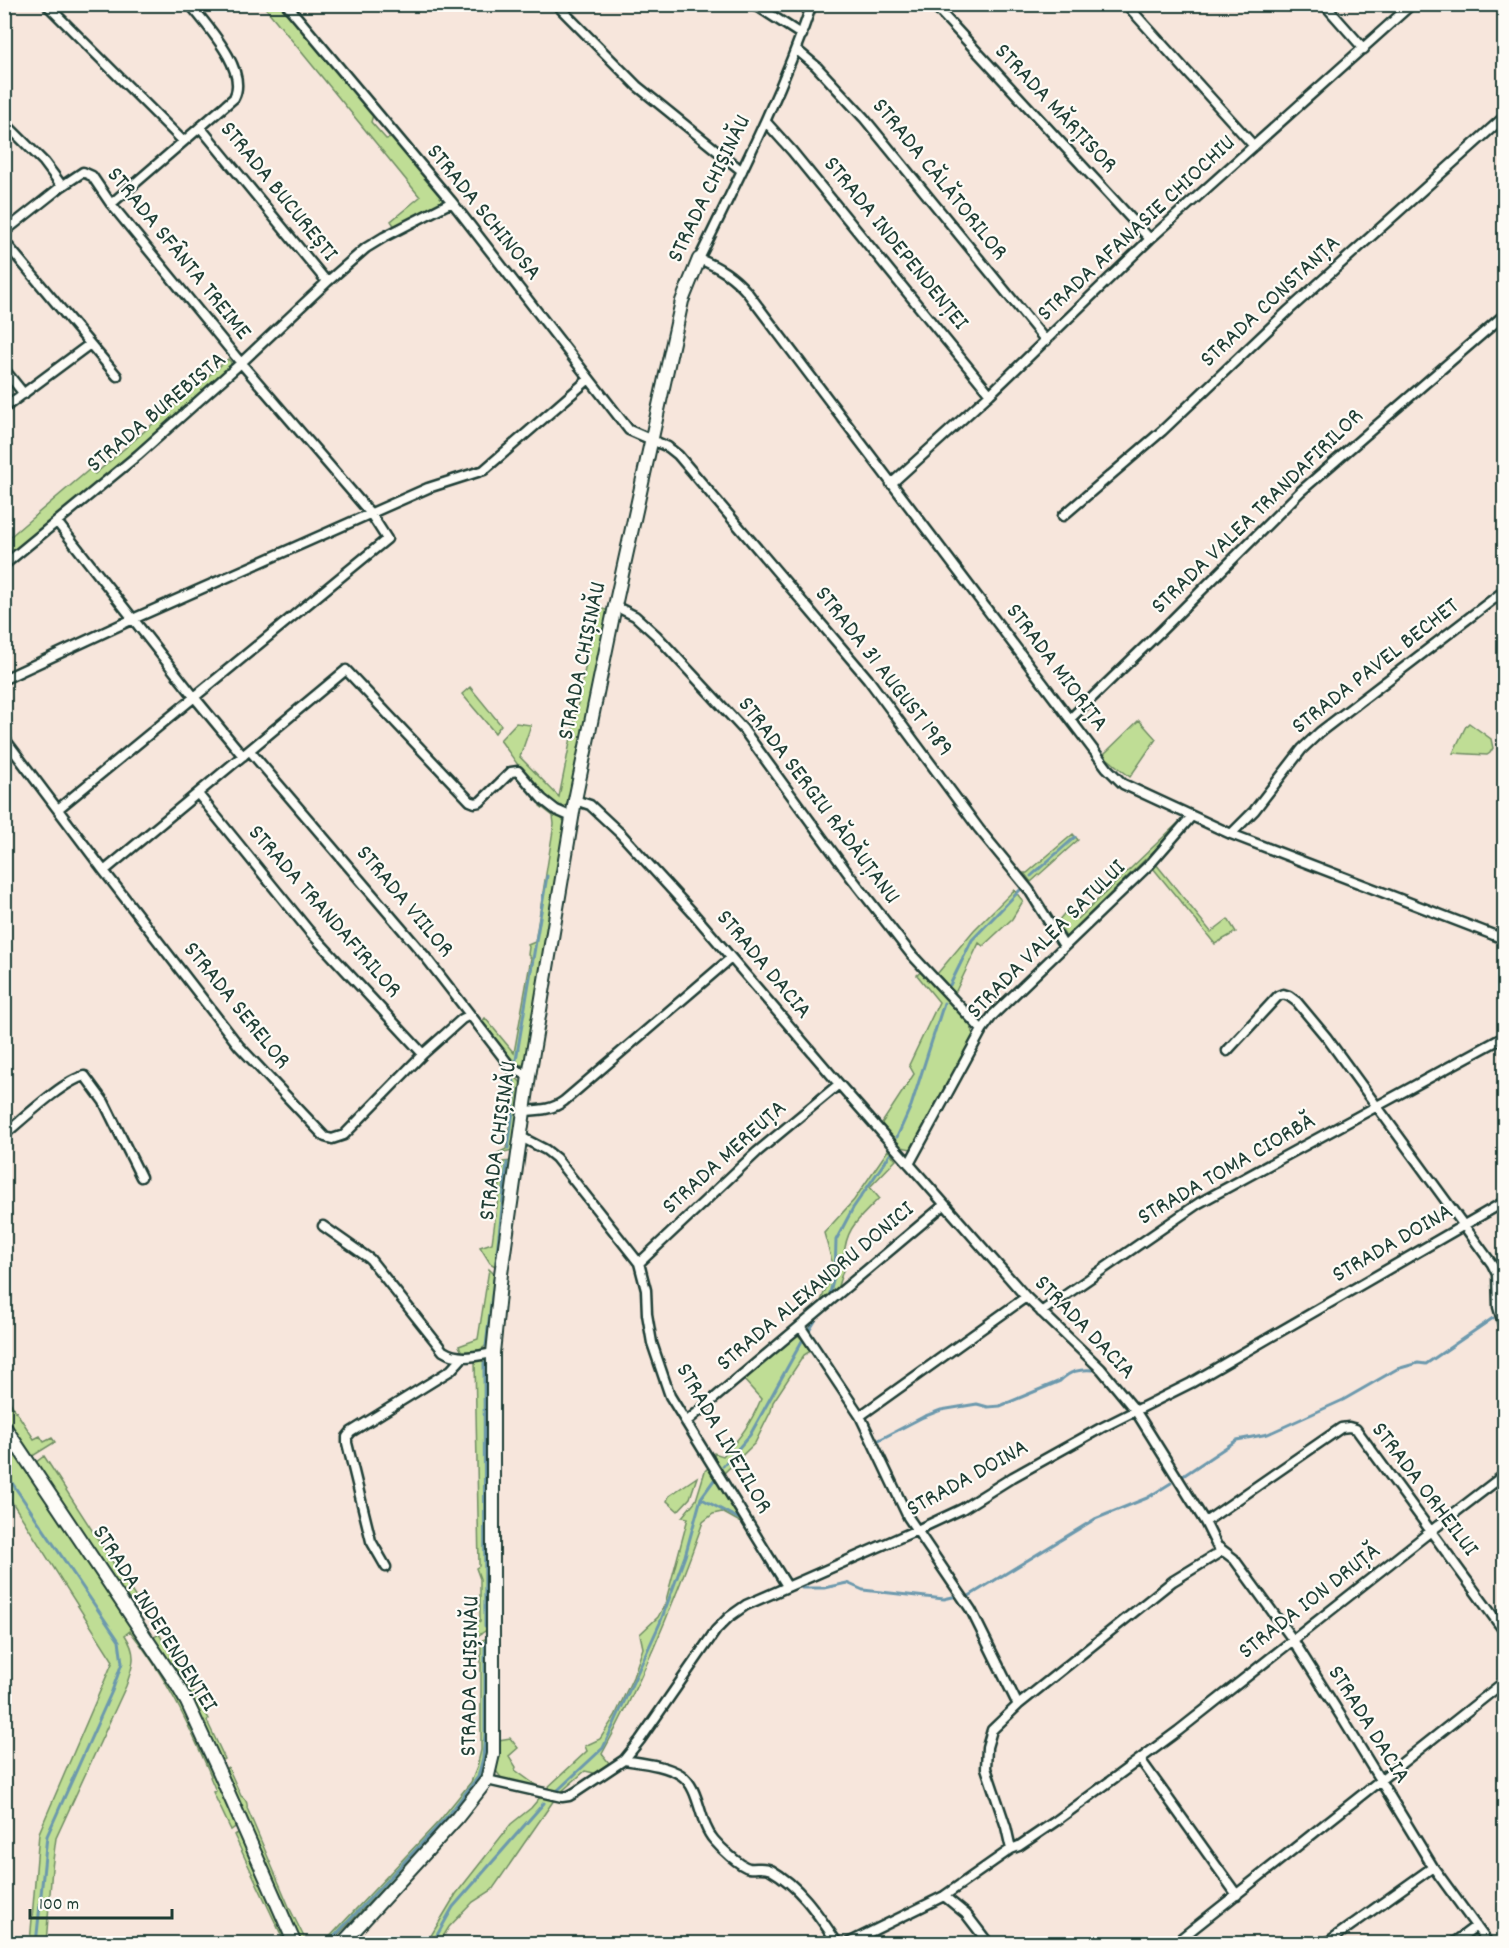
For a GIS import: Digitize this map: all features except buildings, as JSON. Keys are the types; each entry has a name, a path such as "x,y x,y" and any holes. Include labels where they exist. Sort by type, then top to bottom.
{"street":[{"name":"STRADA BUCUREȘTI","path":"46,4 183,141"},
{"path":"111,204 234,98 238,88 232,62 190,4"},
{"name":"STRADA SCHINOSA","path":"286,4 452,202 629,430 652,440"},
{"path":"556,4 637,86 742,171"},
{"path":"754,4 802,35"},
{"name":"STRADA CHIȘINĂU","path":"342,1944 457,1818 487,1780 493,1754 495,1704 493,1353 501,1274 529,1076 575,800 682,301 699,259 766,122 813,4"},
{"name":"STRADA MĂRȚISOR","path":"933,4 1150,239"},
{"path":"1126,4 1254,146"},
{"path":"1324,4 1364,49"},
{"name":"STRADA AFANASIE CHIOCHIU","path":"891,483 990,394 1150,239 1412,4"},
{"name":"STRADA CĂLĂTORILOR","path":"796,50 816,66 864,118 1046,341"},
{"name":"STRADA CONSTANȚA","path":"1063,516 1162,431 1289,310 1504,117"},
{"path":"4,122 44,162 62,186 4,232"},
{"name":"STRADA INDEPENDENȚEI","path":"766,122 990,394"},
{"name":"STRADA BUCUREȘTI","path":"200,127 327,282"},
{"name":"STRADA SFÂNTA TREIME","path":"62,186 83,172 92,176 111,204 241,363"},
{"path":"241,363 366,248 452,202"},
{"path":"4,241 117,376"},
{"name":"STRADA MIORIȚA","path":"699,259 721,268 737,280 747,292 1107,768 1124,784 1231,834 1504,939"},
{"name":"STRADA VALEA TRANDAFIRILOR","path":"1070,718 1301,491 1504,315"},
{"path":"4,408 90,344"},
{"name":"STRADA BUREBISTA","path":"4,566 138,455 241,363 370,514 387,539 195,698"},
{"path":"4,369 24,394"},
{"path":"4,679 428,488 484,470 589,380"},
{"name":"STRADA 31 AUGUST 1989","path":"652,440 668,447 678,455 868,679 979,828 1029,890 1064,946"},
{"path":"57,522 133,619"},
{"name":"STRADA PAVEL BECHET","path":"1231,834 1254,811 1302,749 1320,732 1504,591"},
{"name":"STRADA SERGIU RĂDĂUȚANU","path":"615,606 635,616 656,635 743,729 850,876 911,954 982,1030"},
{"name":"STRADA VIILOR","path":"133,619 195,698 247,753 424,955 512,1068 529,1076"},
{"path":"104,871 346,670 470,801 480,802 511,772 518,771 542,799 556,810 572,817"},
{"path":"58,809 195,698"},
{"name":"STRADA SERELOR","path":"4,738 239,1046 325,1137 332,1139 344,1135 423,1054 462,1019 470,1015"},
{"name":"STRADA TRANDAFIRILOR","path":"198,794 309,931 423,1054"},
{"name":"STRADA DACIA","path":"575,800 590,805 621,834 1026,1297 1101,1369 1135,1410 1205,1522 1217,1546 1234,1559 1293,1640 1433,1867 1489,1944"},
{"name":"STRADA VALEA SATULUI","path":"909,1164 982,1030 993,1015 1151,863 1191,817"},
{"path":"525,1111 556,1107 731,958"},
{"path":"1227,1050 1278,996 1283,994 1297,1002 1327,1038 1492,1264 1497,1274 1498,1307 1504,1327"},
{"name":"STRADA TOMA CIORBĂ","path":"1041,1312 1198,1203 1504,1037"},
{"path":"4,1135 53,1094 79,1077 85,1076 104,1102 141,1177"},
{"name":"STRADA MEREUȚA","path":"639,1263 777,1134 839,1084"},
{"name":"STRADA LIVEZILOR","path":"521,1137 556,1158 639,1263 646,1290 647,1314 654,1352 670,1396 787,1586"},
{"name":"STRADA DOINA","path":"487,1780 562,1797 569,1796 624,1760 716,1630 746,1605 962,1509 1013,1477 1135,1410 1191,1383 1504,1202"},
{"name":"STRADA ALEXANDRU DONICI","path":"686,1422 945,1205"},
{"path":"323,1226 370,1259 443,1351 451,1356 462,1358 493,1353"},
{"path":"861,1416 1026,1297"},
{"path":"800,1326 861,1416 908,1517 971,1610 1018,1705"},
{"path":"386,1567 371,1540 347,1437 351,1432 451,1370 462,1358"},
{"name":"STRADA INDEPENDENȚEI","path":"4,1426 187,1702 295,1944"},
{"name":"STRADA ORHEILUI","path":"1205,1522 1341,1428 1356,1429 1504,1631"},
{"name":"STRADA ION DRUȚĂ","path":"846,1944 945,1896 1011,1849 1019,1846 1178,1731 1504,1475"},
{"path":"1011,1849 986,1768 987,1747 992,1730 1018,1705 1173,1581 1222,1551"},
{"path":"1174,1944 1503,1686"},
{"path":"1140,1759 1237,1894"},
{"path":"624,1760 669,1769 683,1777 690,1785 713,1839 743,1866 751,1869 763,1867 772,1871 801,1893 838,1944"},
{"path":"1324,1944 1433,1867"},
{"path":"945,1896 966,1914 989,1944"},
{"path":"1452,1944 1476,1926"}],"green space":[{"path":"263,5 280,5 373,115 371,122 386,139 393,138 444,199 442,203 395,227 391,221 420,197"},
{"path":"228,359 231,362 230,369 5,561 5,541 90,469 95,474"},
{"path":"599,608 610,611 569,802 565,806 558,806 533,784 500,740 516,723 531,725 520,757 559,797"},
{"path":"470,687 501,725 495,733 462,694"},
{"path":"1139,720 1156,739 1130,777 1103,755"},
{"path":"1469,723 1491,739 1493,748 1487,755 1453,753"},
{"path":"540,804 556,813 565,822 527,1065 520,1065 500,1051 480,1024 485,1018 514,1053 531,958 528,955 528,945 535,942 554,824 553,816"},
{"path":"1178,823 1178,827 1066,937 1057,922 1068,909 1078,919"},
{"path":"1073,834 1078,840 1031,882 1024,873 1027,873"},
{"path":"1156,864 1211,932 1228,919 1236,932 1215,944 1153,868"},
{"path":"1014,890 1023,901 1012,919 983,946 979,943 955,993 937,974 974,930"},
{"path":"922,971 968,1020 974,1035 911,1149 897,1146 880,1126 914,1074 909,1065 939,1002 917,975"},
{"path":"510,1071 523,1085 513,1150 496,1154 506,1149 513,1098 503,1094"},
{"path":"888,1150 896,1160 870,1187 879,1198 851,1230 845,1246 844,1256 847,1258 837,1289 820,1303 830,1278 832,1261 824,1233 854,1200"},
{"path":"511,1161 498,1268 490,1263 480,1247 492,1243 503,1162"},
{"path":"489,1269 497,1277 488,1344 480,1350 462,1352 459,1346 478,1339"},
{"path":"796,1333 812,1350 804,1355 773,1402 755,1443 723,1474 714,1458 714,1453 723,1456 749,1423 761,1399 744,1380"},
{"path":"475,1360 488,1364 488,1629 476,1637 475,1624 480,1621 480,1579 476,1568 479,1566"},
{"path":"4,1393 34,1439 40,1436 44,1442 52,1438 55,1442 31,1457 5,1417"},
{"path":"4,1435 174,1688 238,1825 231,1830 213,1792 216,1791 211,1776 185,1719 165,1682 130,1631 125,1635 132,1648 133,1660 126,1686 56,1838 46,1943 30,1943 39,1833 113,1661 5,1491"},
{"path":"44,1456 136,1598 127,1604 35,1463"},
{"path":"709,1467 743,1520 740,1522 722,1512 713,1514 703,1522 657,1640 602,1754 609,1763 594,1773 585,1771 561,1792 548,1791 502,1779 494,1768 499,1740 510,1738 518,1748 509,1756 516,1767 515,1770 537,1786 547,1788 587,1751 585,1746 600,1739 615,1716 633,1677 643,1648 640,1634 658,1617 665,1604 688,1518 682,1517 696,1500 705,1471"},
{"path":"697,1477 690,1498 678,1511 667,1501 669,1496"},
{"path":"159,1634 183,1672 186,1671 186,1679 209,1719 207,1721 225,1759 220,1762 151,1639"},
{"path":"489,1637 489,1747 479,1783 456,1812 330,1943 323,1944 440,1820 471,1782 481,1750 481,1641"},
{"path":"228,1767 241,1796 246,1801 290,1909 306,1941 310,1943 300,1943 223,1770"},
{"path":"542,1795 554,1800 492,1890 473,1902 449,1927 439,1943 426,1944 456,1894 511,1824 531,1808"},
{"path":"241,1832 291,1943 285,1943 234,1835"}],"waterway":[{"path":"1031,876 1075,837"},
{"path":"516,1060 547,876"},
{"path":"950,985 972,940 1020,890"},
{"path":"897,1137 911,1106 944,1003"},
{"path":"508,1148 516,1090 513,1078"},
{"path":"830,1293 835,1273 836,1240 853,1208 891,1153"},
{"path":"496,1262 507,1163"},
{"path":"486,1346 494,1279"},
{"path":"809,1331 818,1316"},
{"path":"1183,1476 1237,1440 1268,1434 1343,1400 1397,1369 1418,1363 1426,1364 1493,1318"},
{"path":"723,1466 750,1435 802,1341"},
{"path":"484,1363 485,1626"},
{"path":"879,1440 941,1410 977,1404 988,1407 1000,1406 1060,1381 1071,1373 1079,1370 1093,1370"},
{"path":"4,1471 119,1641 122,1663 112,1691 47,1836 36,1944"},
{"path":"558,1790 603,1748 660,1623 685,1556 701,1498 714,1480"},
{"path":"969,1596 1095,1519 1147,1498 1171,1483"},
{"path":"702,1499 741,1520 776,1578"},
{"path":"802,1588 824,1588 847,1583 863,1590 944,1599 957,1596"},
{"path":"327,1944 450,1813 478,1777 483,1758 485,1735 485,1642"},
{"path":"432,1944 453,1907 544,1803"}]}
